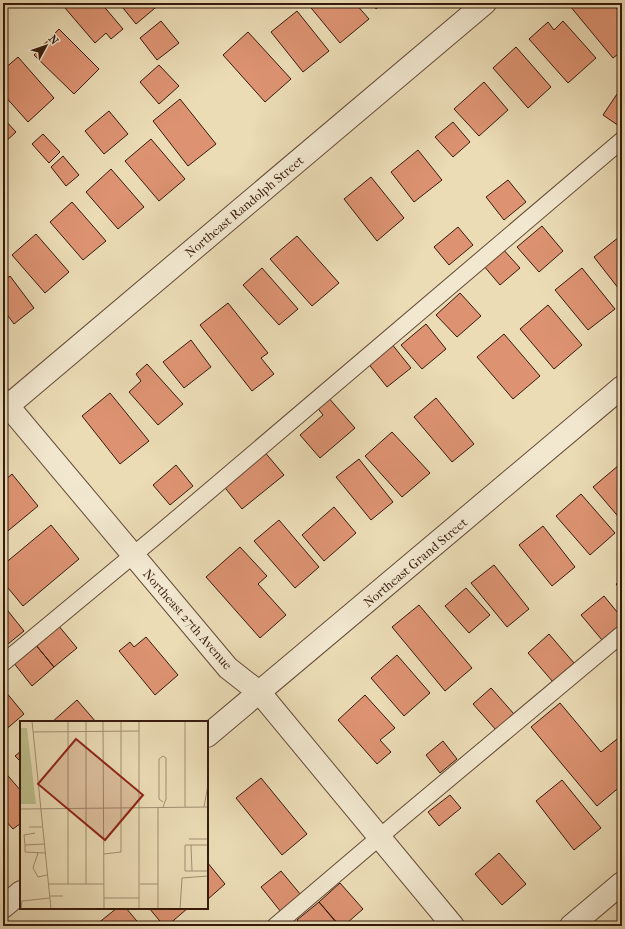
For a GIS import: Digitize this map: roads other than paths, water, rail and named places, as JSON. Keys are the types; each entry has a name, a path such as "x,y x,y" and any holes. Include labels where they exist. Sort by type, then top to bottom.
{"street":[{"name":"Northeast Randolph Street","path":"5,405 485,3"},
{"name":"Northeast Grand Street","path":"208,735 622,387"},
{"name":"Northeast 27th Avenue","path":"5,405 228,668 260,692 453,926"},
{"path":"571,926 622,883"},
{"path":"3,907 20,893"}],"lane":[{"path":"3,663 133,555 622,140"},
{"path":"275,926 622,634"}]}
